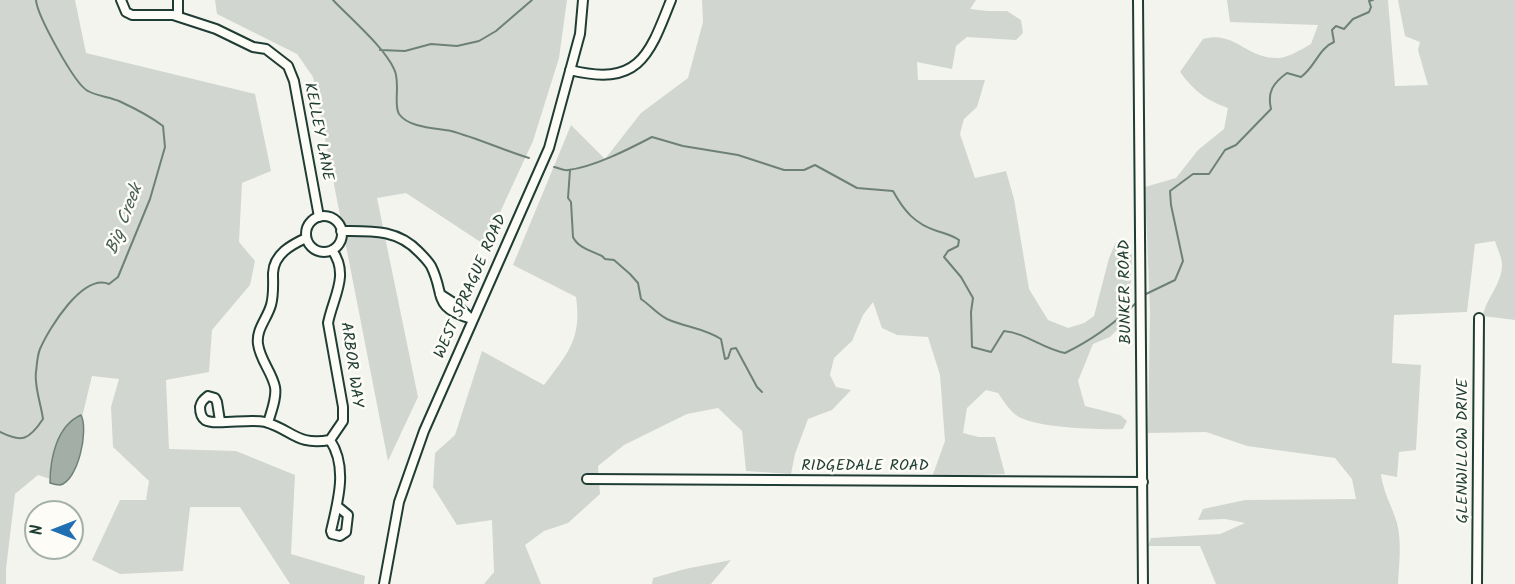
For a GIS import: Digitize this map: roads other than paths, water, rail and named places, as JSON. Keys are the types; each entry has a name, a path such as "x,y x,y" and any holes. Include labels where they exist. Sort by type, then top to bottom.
{"street":[{"name":"KELLEY LANE","path":"121,0 126,12 132,15 178,16 216,29 253,47 266,49 281,58 288,66 294,81 319,217"},
{"path":"178,0 178,16"},
{"name":"WEST SPRAGUE ROAD","path":"384,584 399,502 424,431 549,148 580,34 583,0"},
{"path":"570,70 602,76 614,74 639,62 649,51 671,0"},
{"name":"BUNKER ROAD","path":"1138,0 1143,584"},
{"path":"319,217 336,221 341,231 340,242 332,250 321,252 316,250 311,247 306,238 307,227 319,217"},
{"path":"341,231 380,231 407,241 430,265 444,306 456,315 472,319"},
{"path":"268,423 276,388 260,356 257,342 260,327 270,308 273,296 274,267 277,261 290,245 306,238"},
{"name":"ARBOR WAY","path":"330,440 343,421 343,407 328,322 340,288 340,274 336,256 332,250"},
{"name":"GLENWILLOW DRIVE","path":"1477,584 1479,318"},
{"path":"220,421 264,421 308,442 330,440 340,460 337,506"},
{"name":"RIDGEDALE ROAD","path":"587,479 1143,482"}],"waterway":[{"name":"Big Creek","path":"0,432 14,438 24,438 43,419 36,377 40,349 59,316 78,294 99,283 109,284 118,277 150,199 165,147 163,126 130,106 92,93 82,86 57,49 36,0"},
{"path":"333,0 389,60 397,80 397,110 403,119 416,125 461,134 529,158"},
{"path":"380,50 405,51 431,44 457,46 479,41 496,31 532,0"},
{"path":"1146,294 1175,280 1183,261 1170,191 1193,174 1209,174 1225,150 1236,145 1271,109 1272,88 1278,80 1287,73 1301,77 1306,73 1324,49 1334,42 1332,30 1336,26 1344,29 1353,19 1369,12 1371,7 1369,1 1373,0"},
{"path":"554,167 566,170 589,165 652,137 683,146 738,155 784,170 804,170 815,165 857,188 893,191 901,205 916,221 959,240 958,246 948,251 944,257 961,277 973,298 972,347 991,352 1004,331 1065,353 1102,331 1136,303"},
{"path":"570,170 568,198 571,202 575,241 605,259 614,260 638,283 641,299 663,317 708,332 721,339 725,359 728,358 731,349 736,348 762,392"}]}
